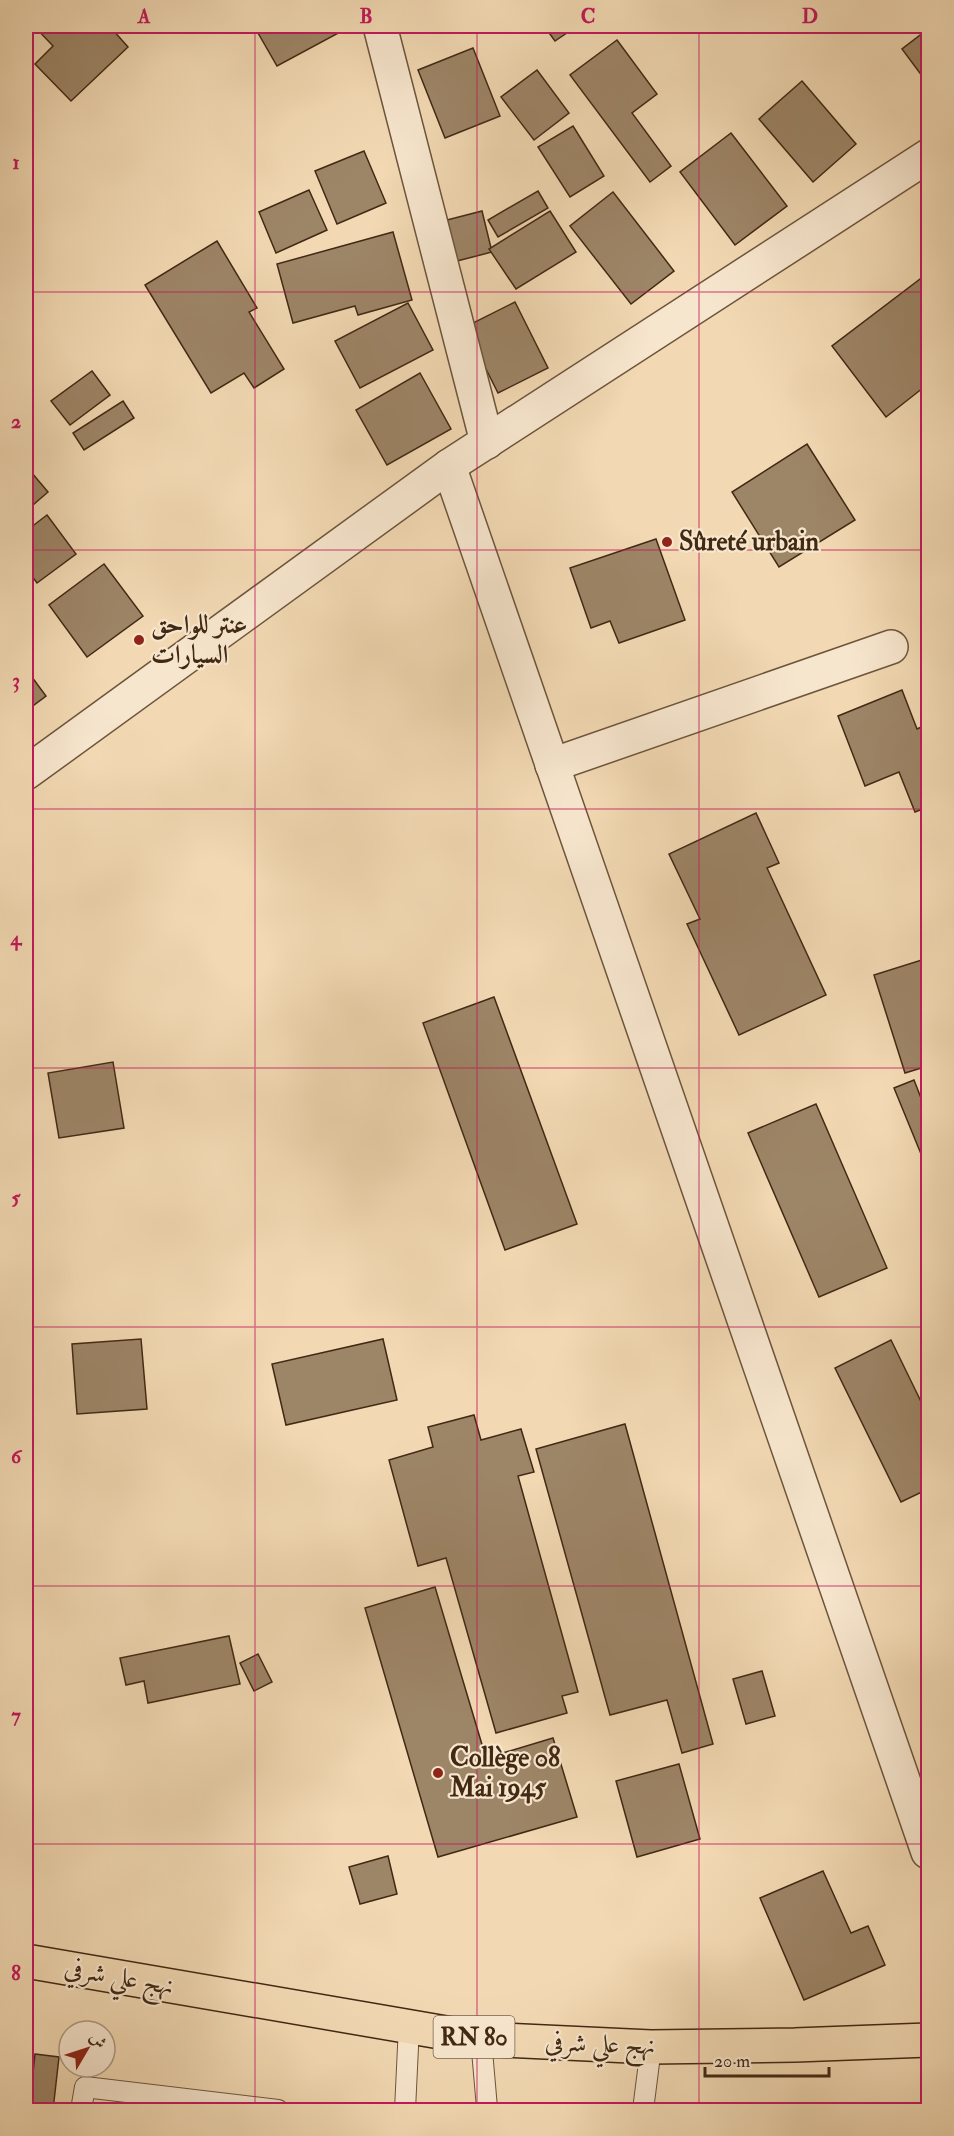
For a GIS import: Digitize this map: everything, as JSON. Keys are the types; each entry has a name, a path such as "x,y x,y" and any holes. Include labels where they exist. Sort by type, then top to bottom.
{"main road":[{"name":"نهج علي شرفي","path":"26,1961 481,2039 651,2047 928,2040"}],"street":[{"path":"380,26 487,442"},
{"path":"26,773 449,466 928,156"},
{"path":"449,466 928,1852"},
{"path":"552,765 891,647"}],"lane":[{"path":"405,2110 409,2026"},
{"path":"481,2039 489,2110"},
{"path":"643,2110 651,2047"},
{"path":"81,2110 85,2087 278,2110"}],"building":[{"path":"34,26 115,26 112,29 128,47 71,101 35,64 53,46"},
{"path":"254,26 342,26 344,30 277,66"},
{"path":"544,26 577,26 555,41"},
{"path":"928,29 928,84 902,49"},
{"path":"617,40 657,94 632,113 671,166 650,182 570,75"},
{"path":"473,48 500,116 445,138 418,70"},
{"path":"537,70 569,113 534,140 501,97"},
{"path":"802,81 856,144 813,182 759,119"},
{"path":"573,126 604,176 570,197 538,147"},
{"path":"731,133 787,206 735,245 680,172"},
{"path":"364,151 386,203 337,224 315,171"},
{"path":"309,190 327,230 276,253 259,212"},
{"path":"538,191 548,208 498,237 488,220"},
{"path":"613,192 674,271 631,304 570,226"},
{"path":"482,211 492,252 453,262 443,221"},
{"path":"550,211 576,252 516,289 489,249"},
{"path":"393,232 412,300 358,315 355,306 293,323 277,264"},
{"path":"217,241 257,308 249,312 284,369 254,388 244,373 211,393 145,285"},
{"path":"928,273 928,384 886,417 832,346"},
{"path":"515,302 548,368 498,393 465,327"},
{"path":"408,303 433,350 360,388 335,341"},
{"path":"92,371 110,395 70,425 51,401"},
{"path":"420,373 451,429 387,465 356,410"},
{"path":"123,401 134,418 84,450 73,433"},
{"path":"807,444 855,520 779,567 732,492"},
{"path":"26,466 48,492 26,511"},
{"path":"47,515 76,554 37,583 26,568 26,531"},
{"path":"656,539 685,620 619,643 610,621 591,628 570,568"},
{"path":"104,564 143,616 87,657 49,605"},
{"path":"26,669 46,696 26,711"},
{"path":"902,690 917,729 928,724 928,807 915,812 899,772 865,786 838,716"},
{"path":"756,813 779,863 767,868 826,995 739,1035 687,924 700,919 669,854"},
{"path":"928,958 928,1066 905,1073 874,975"},
{"path":"494,997 577,1224 505,1250 423,1023"},
{"path":"113,1062 124,1128 59,1138 48,1073"},
{"path":"914,1080 928,1116 928,1171 894,1088"},
{"path":"816,1104 887,1268 819,1297 748,1133"},
{"path":"141,1339 147,1409 77,1414 72,1344"},
{"path":"383,1339 397,1400 286,1425 272,1364"},
{"path":"891,1340 928,1416 928,1489 901,1502 835,1368"},
{"path":"474,1415 481,1440 521,1429 534,1472 518,1476 578,1692 562,1696 567,1713 496,1733 446,1558 418,1566 389,1460 433,1447 428,1427"},
{"path":"625,1424 713,1744 682,1753 667,1700 610,1715 536,1449"},
{"path":"435,1587 486,1758 553,1738 577,1817 438,1857 365,1608"},
{"path":"229,1636 240,1684 148,1703 144,1681 126,1685 120,1658"},
{"path":"258,1654 272,1682 254,1691 240,1663"},
{"path":"762,1671 775,1716 746,1724 733,1679"},
{"path":"679,1764 700,1839 637,1857 616,1781"},
{"path":"388,1856 397,1894 360,1904 349,1867"},
{"path":"823,1871 851,1933 868,1926 885,1965 804,2000 760,1898"},
{"path":"35,2054 57,2057 53,2110 29,2110"}],"place":[{"name":"Sûreté urbain","path":"667,542"},
{"name":"عنتر للواحق السيارات","path":"139,640"},
{"name":"Collège 08 Mai 1945","path":"438,1773"}]}
